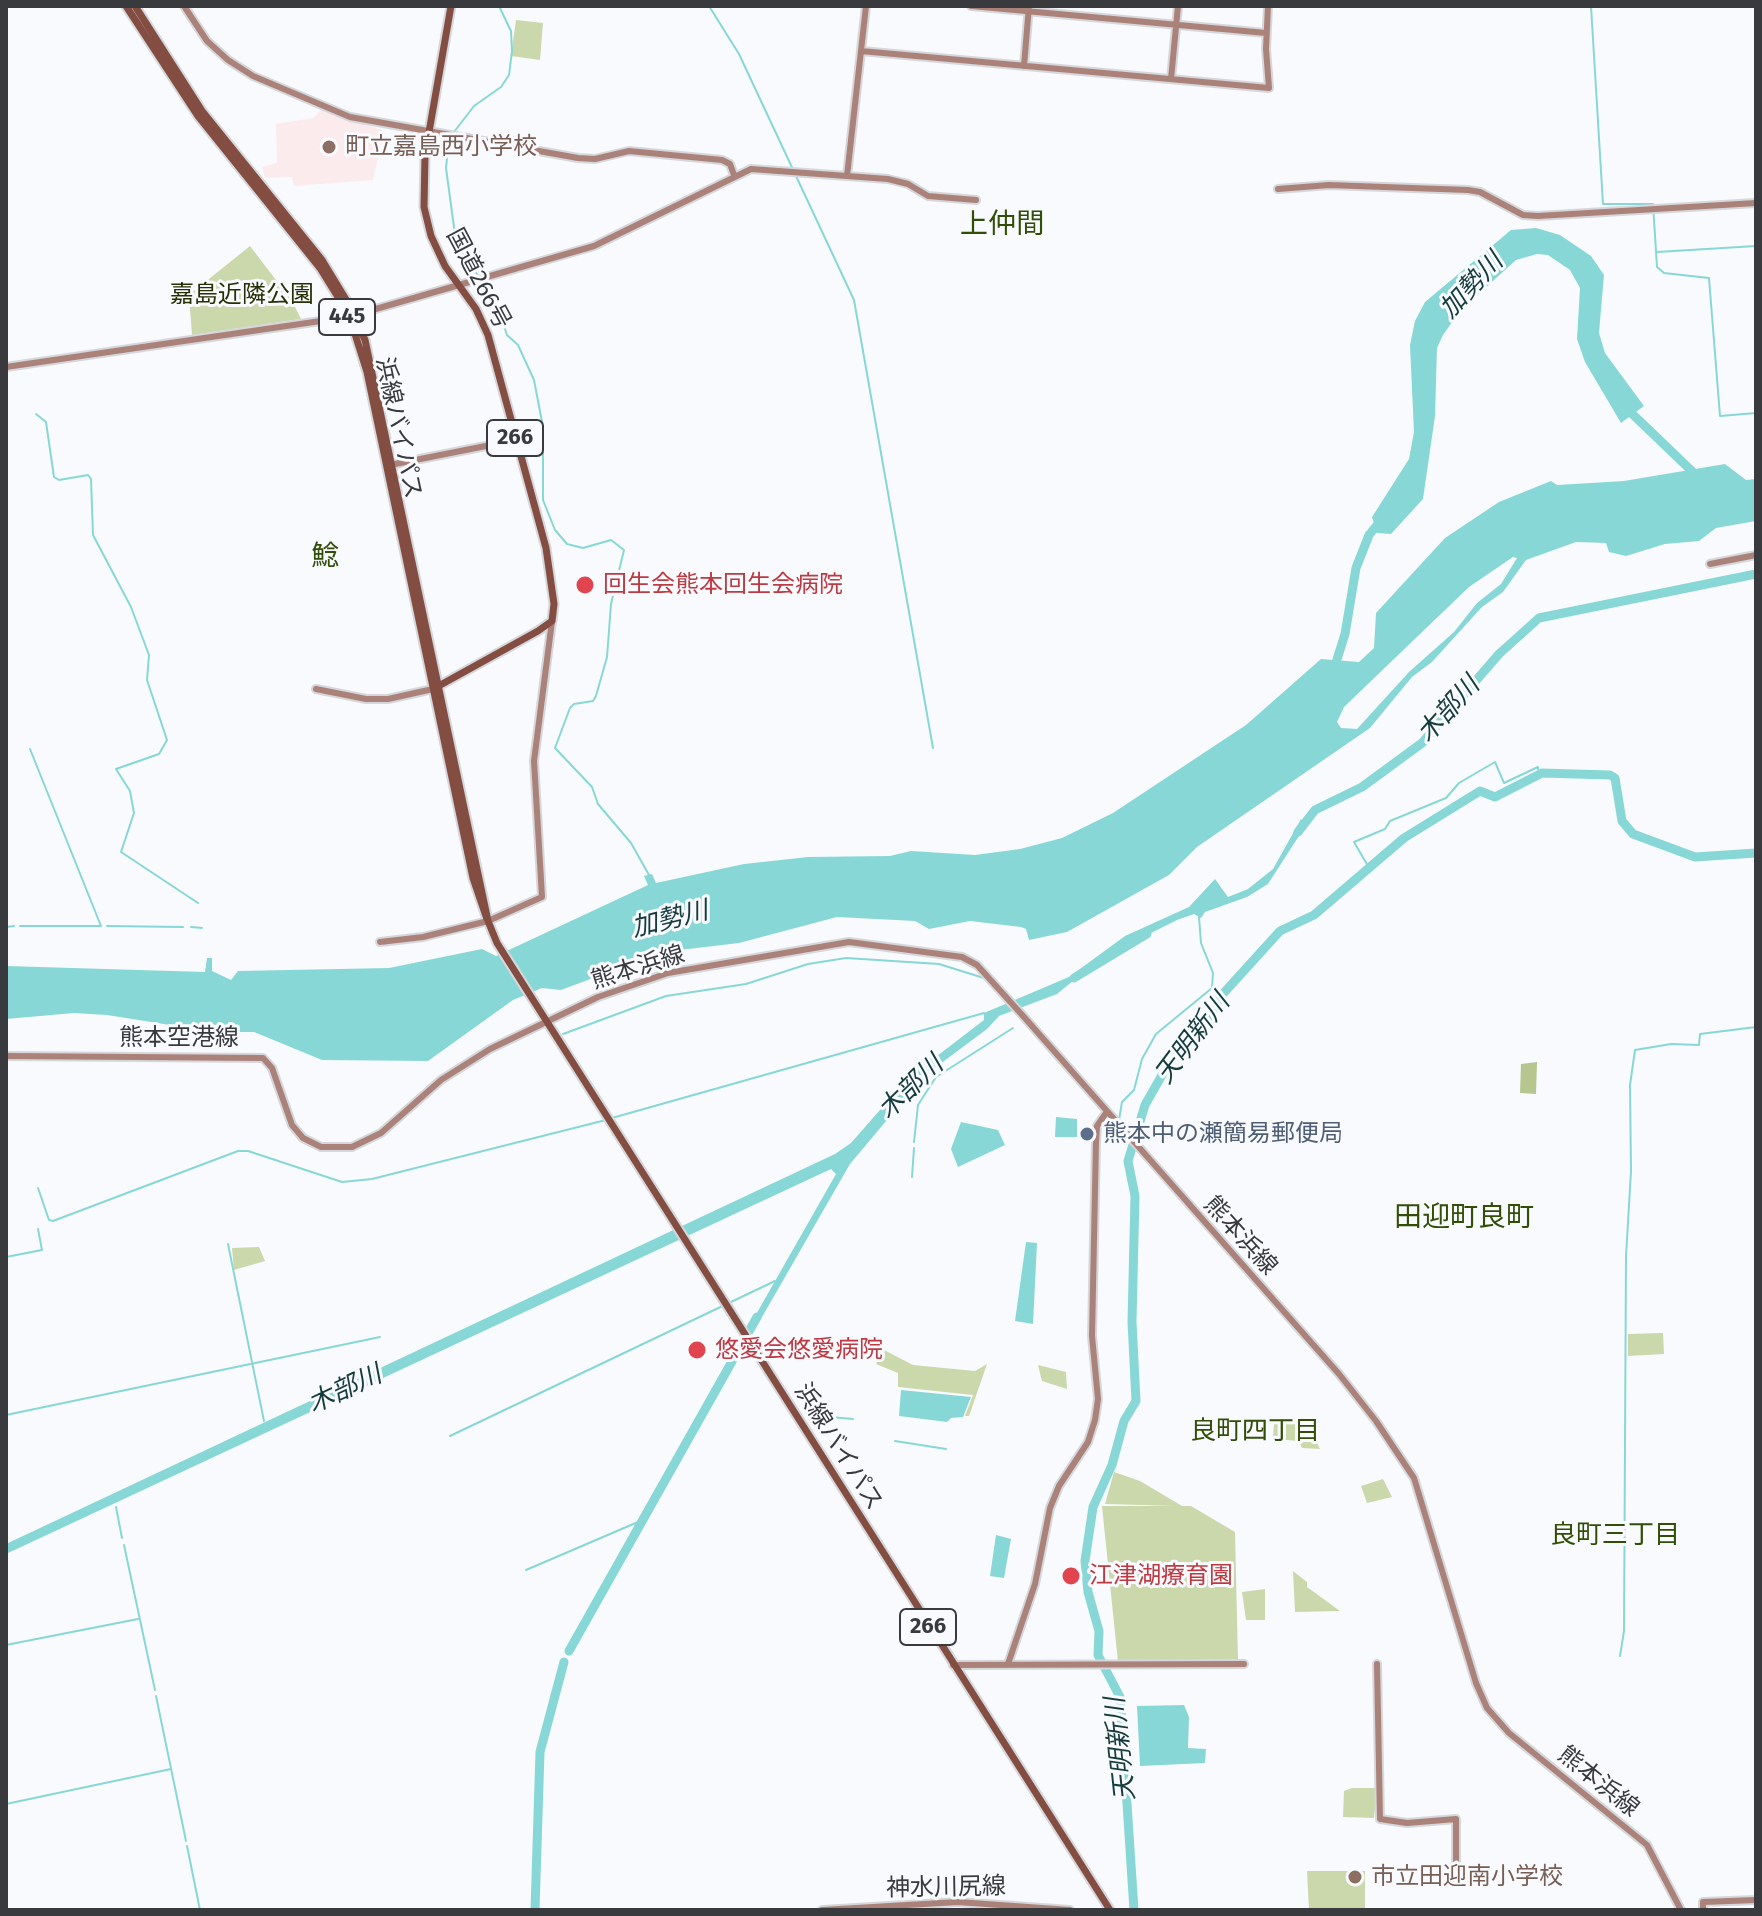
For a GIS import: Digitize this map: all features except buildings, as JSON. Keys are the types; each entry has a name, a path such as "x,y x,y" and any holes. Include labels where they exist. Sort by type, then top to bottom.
{"highway":[{"name":"浜線バイパス","path":"126,6 198,116 320,268 351,316"},
{"name":"浜線バイパス","path":"135,6 180,82 322,260 371,360 389,465 486,916 506,959 1110,1910"},
{"name":"国道266号","path":"451,6 429,133 424,207 431,236 484,324 553,584 552,621"},
{"path":"436,688 552,621"}],"street":[{"path":"184,6 214,49 253,76 350,117 590,160 629,151 722,160 730,164 734,175"},
{"path":"847,176 866,6"},
{"path":"971,6 1266,33"},
{"path":"1171,79 1178,6"},
{"path":"861,51 1269,88 1268,6"},
{"path":"1024,66 1029,9"},
{"path":"6,367 351,316 608,240 734,175 769,168 908,184 928,196 976,200"},
{"path":"1278,189 1329,185 1468,190 1523,215 1538,216 1756,203"},
{"path":"389,465 516,440"},
{"path":"1710,564 1756,555"},
{"path":"380,942 423,937 542,897 534,761 552,621"},
{"path":"316,689 366,699 388,699 436,688"},
{"name":"熊本浜線","path":"546,1020 598,997 668,973 849,942 962,957 977,965 1339,1374 1414,1478 1476,1683 1487,1708 1509,1733 1647,1845 1681,1910"},
{"name":"熊本空港線","path":"6,1056 263,1058 272,1068 297,1132 321,1147 338,1148 364,1143 453,1071 546,1020"},
{"path":"1008,1664 1035,1584 1050,1508 1059,1486 1088,1442 1095,1420 1098,1399 1092,1336 1096,1142 1097,1126 1106,1113"},
{"path":"953,1665 1244,1664"},
{"path":"1377,1664 1380,1819 1407,1823 1456,1819 1456,1882"},
{"path":"1703,1910 1703,1902 1756,1900"},
{"name":"神水川尻線","path":"822,1910 978,1902 1070,1910"}],"shaded area":[{"name":"町立嘉島西小学校","path":"322,109 384,131 373,180 294,186 292,177 265,178 262,167 277,163 276,124 313,118"}],"green space":[{"path":"516,20 543,23 540,60 511,56"},
{"name":"嘉島近隣公園","path":"250,246 292,301 301,319 192,335 189,295"},
{"path":"1537,1062 1536,1094 1520,1093 1521,1064"},
{"path":"259,1247 265,1261 234,1270 232,1248"},
{"path":"1663,1333 1664,1354 1628,1356 1628,1334"},
{"path":"884,1350 913,1365 975,1371 987,1364 969,1416 965,1416 973,1395 898,1387 898,1373 876,1364"},
{"path":"1038,1365 1066,1372 1067,1389 1042,1381"},
{"path":"1274,1423 1308,1425 1320,1449 1302,1448 1299,1441 1273,1439"},
{"path":"1114,1472 1140,1481 1182,1506 1191,1506 1235,1532 1238,1661 1118,1662 1102,1506 1174,1506 1105,1504"},
{"path":"1383,1479 1392,1497 1367,1503 1361,1486"},
{"path":"1293,1571 1307,1582 1307,1587 1340,1611 1295,1612"},
{"path":"1265,1589 1265,1620 1246,1620 1242,1592"},
{"path":"1377,1788 1374,1818 1343,1817 1344,1791"},
{"path":"1307,1871 1365,1871 1365,1910 1309,1910"}],"water":[{"path":"1536,228 1560,235 1591,256 1604,275 1599,333 1605,353 1644,406 1621,423 1585,362 1577,339 1580,288 1570,270 1548,255 1537,254 1516,260 1460,311 1443,335 1437,348 1435,416 1423,499 1391,534 1377,533 1372,517 1409,459 1414,432 1410,345 1415,321 1425,302 1511,230"},
{"path":"1725,464 1746,480 1756,479 1756,521 1716,528 1699,541 1665,544 1626,556 1609,552 1606,543 1576,542 1526,560 1503,592 1482,607 1432,662 1412,677 1370,728 1197,847 1169,875 1067,932 1029,940 1026,929 1021,927 970,921 929,929 915,921 837,917 739,943 663,952 561,990 542,988 513,1000 428,1061 322,1060 254,1032 214,1032 107,1015 74,1013 6,1019 6,966 205,972 207,958 212,958 212,971 231,980 238,971 389,968 482,949 496,956 648,885 644,876 652,874 656,883 744,864 808,857 890,856 911,851 975,855 1020,849 1062,838 1113,813 1246,725 1321,659 1359,662 1374,648 1376,613 1445,538 1499,502 1551,481 1557,485 1624,481","holes":["1513,557 1517,558 1501,584 1477,603 1454,632 1409,672 1357,729 1341,728 1337,722 1344,707 1469,587"]},
{"path":"1301,819 1306,825 1268,884 1247,897 1205,912 1201,918 1194,914 1177,920 1101,958 1057,994 999,1016 987,1029 924,1076 850,1164 754,1331 750,1325 836,1174 831,1169 6,1554 6,1544 835,1154 851,1143 923,1061 937,1056 984,1020 984,1013 1069,977 1125,936 1189,907 1215,879 1228,897 1248,889 1273,869"},
{"path":"1056,1117 1077,1119 1077,1137 1055,1137"},
{"path":"961,1122 998,1130 1005,1145 958,1167 951,1149"},
{"path":"1026,1242 1037,1243 1033,1324 1015,1321"},
{"path":"901,1390 971,1397 963,1417 951,1418 947,1422 899,1416"},
{"path":"996,1535 1011,1539 1004,1578 990,1576"},
{"path":"1184,1705 1189,1717 1188,1748 1206,1749 1205,1763 1140,1766 1137,1706"}],"waterway":[{"path":"450,133 474,106 501,87 509,75 511,31 499,6"},
{"path":"709,6 739,54 854,300 933,748"},
{"path":"1591,6 1603,204 1653,204 1657,267 1664,273 1709,278 1720,416 1756,413"},
{"path":"449,139 446,168 456,242 479,277"},
{"path":"1657,252 1756,246"},
{"path":"482,282 495,299 507,335 518,345 534,380 543,427 543,500 555,530 567,544 583,548 611,540 624,550 611,604 607,657 596,696 593,701 574,704 570,708 555,748 592,787 598,804 631,843 649,875"},
{"name":"加勢川","path":"1624,406 1697,476"},
{"path":"36,414 46,422 54,477 59,480 88,475 91,479 93,535 131,607 149,655 147,680 167,740 159,754 116,769 130,791 134,813 121,852 198,903"},
{"name":"加勢川","path":"1334,669 1345,634 1356,568 1369,535 1383,518"},
{"name":"木部川","path":"1298,832 1315,810 1362,787 1422,743 1499,654 1539,618 1756,574"},
{"path":"20,926 101,926 30,749"},
{"path":"1368,866 1354,842 1385,829 1390,821 1446,798 1459,783 1495,762 1504,783 1538,767 1539,775"},
{"name":"天明新川","path":"1134,1910 1120,1697 1098,1655 1099,1631 1088,1592 1085,1561 1093,1507 1112,1465 1124,1421 1136,1401 1132,1322 1135,1196 1128,1161 1145,1105 1170,1061 1186,1041 1205,1026 1221,996 1280,931 1314,915 1404,838 1480,791 1495,797 1542,773 1610,775 1615,778 1622,821 1633,834 1695,857 1756,853"},
{"path":"1119,1120 1122,1102 1134,1090 1142,1059 1156,1034 1212,988 1213,973 1201,943 1199,917"},
{"path":"6,927 14,926"},
{"path":"107,926 183,927"},
{"path":"191,927 202,928"},
{"name":"木部川","path":"1074,978 1147,934"},
{"path":"563,1034 666,996 746,984 808,964 846,958 939,964 987,979"},
{"path":"1005,991 1014,1001"},
{"path":"612,1118 984,1013"},
{"path":"1620,1656 1624,1631 1630,1085 1635,1050 1671,1044 1699,1045 1700,1034 1756,1027"},
{"path":"914,1142 918,1105 936,1077 1013,1028"},
{"path":"38,1188 49,1220 53,1221 238,1151 248,1151 342,1182 372,1179 606,1120"},
{"path":"912,1177 914,1148"},
{"path":"6,1257 42,1250 38,1229"},
{"path":"228,1244 264,1421"},
{"path":"450,1436 775,1281"},
{"path":"569,1651 757,1317"},
{"path":"6,1415 380,1337"},
{"path":"807,1415 853,1419"},
{"path":"895,1441 946,1449"},
{"path":"116,1507 122,1538"},
{"path":"526,1570 645,1519"},
{"path":"124,1545 155,1690"},
{"path":"6,1645 138,1619"},
{"path":"535,1910 540,1752 564,1662"},
{"path":"156,1696 186,1841"},
{"path":"6,1804 171,1769"},
{"path":"187,1846 200,1910"}],"place":[{"name":"町立嘉島西小学校","path":"329,147"},
{"name":"回生会熊本回生会病院","path":"585,585"},
{"name":"熊本中の瀬簡易郵便局","path":"1087,1134"},
{"name":"悠愛会悠愛病院","path":"697,1350"},
{"name":"江津湖療育園","path":"1071,1576"},
{"name":"市立田迎南小学校","path":"1355,1877"}],"district":[{"name":"上仲間","path":"1002,225"},
{"name":"鯰","path":"325,557"},
{"name":"田迎町良町","path":"1464,1218"},
{"name":"良町四丁目","path":"1255,1432"},
{"name":"良町三丁目","path":"1615,1536"}]}
